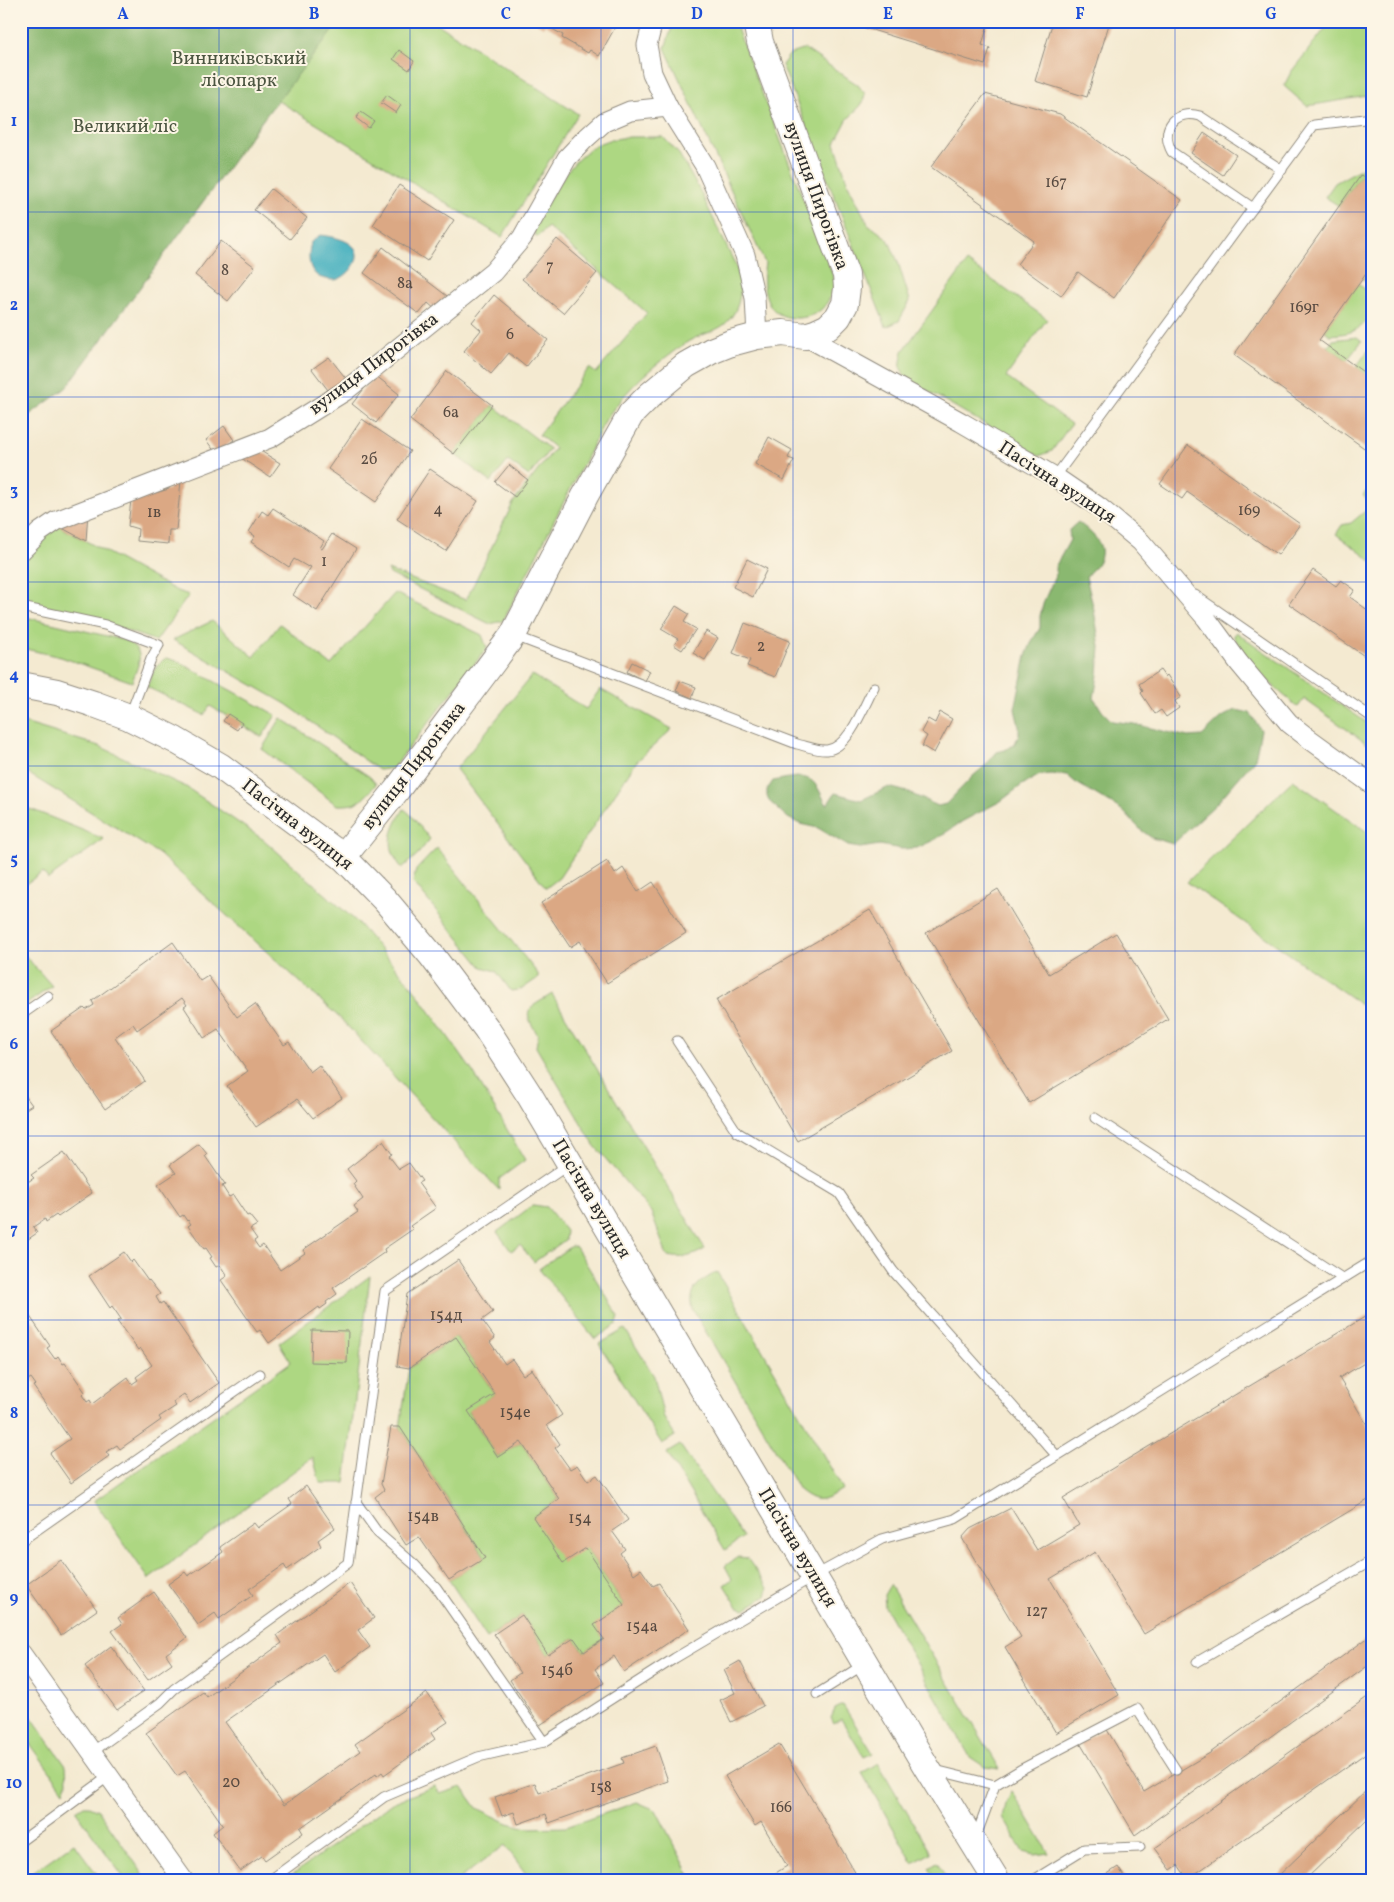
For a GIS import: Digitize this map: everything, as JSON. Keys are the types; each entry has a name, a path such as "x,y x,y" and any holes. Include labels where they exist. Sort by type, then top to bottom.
{"main road":[{"name":"вулиця Пирогівка","path":"343,858 513,635 585,496 632,414 650,395 686,364 731,343 757,336 782,333 805,336 815,333 828,326 838,317 845,304 846,275 760,42 756,21"},
{"name":"Пасічна вулиця","path":"21,684 57,692 129,717 175,740 220,766 343,858 396,914 432,956 486,1028 530,1096 927,1768 997,1881"}],"street":[{"path":"653,21 647,45 652,73 668,106 705,166 745,255 755,298 757,336"},
{"name":"вулиця Пирогівка","path":"21,551 40,532 56,522 270,438 345,392 493,272 522,238 567,158 604,122 630,111 668,106"},
{"name":"Пасічна вулиця","path":"805,336 961,422 1055,477 1099,507 1141,542 1206,618 1239,663 1289,723 1373,785"},
{"path":"21,1653 184,1881"}],"lane":[{"path":"1253,208 1172,152 1167,137 1172,123 1185,114 1200,116 1282,170"},
{"path":"1055,477 1314,125 1373,118"},
{"path":"1176,582 1373,718"},
{"path":"21,607 105,625 159,645 151,659 129,717"},
{"path":"513,635 797,744 826,750 838,747 847,738 874,687"},
{"path":"21,1015 48,996"},
{"path":"677,1041 737,1132 839,1193 893,1271 1056,1454"},
{"path":"1095,1118 1342,1278"},
{"path":"92,1752 160,1703 174,1689 348,1563 385,1291 570,1164"},
{"path":"269,1881 384,1797 478,1757 544,1742 631,1685 814,1576 882,1538 955,1519 1056,1454 1373,1260"},
{"path":"21,1541 260,1374"},
{"path":"356,1502 378,1533 415,1565 436,1587 544,1742"},
{"path":"1197,1662 1373,1560"},
{"path":"817,1694 865,1663"},
{"path":"973,1844 995,1785 1137,1709 1176,1770"},
{"path":"927,1768 995,1785"},
{"path":"21,1841 109,1776"},
{"path":"1032,1881 1084,1849 1140,1847"}],"green space":[{"name":"Великий ліс","path":"21,21 340,21 235,155 236,157 66,388 21,421"},
{"name":"Винниківський лісопарк","path":"154,21 433,21 578,114 502,237 277,100 236,157"},
{"path":"674,21 737,21 738,31 836,283 828,302 821,310 814,314 806,317 790,318 775,311 767,300 764,284 765,263 665,48"},
{"path":"1331,21 1373,21 1373,95 1307,106 1284,86 1291,72"},
{"path":"805,49 858,85 865,94 863,103 847,120 835,143 848,184 868,224 888,239 898,262 910,301 899,321 886,327 782,65 790,54"},
{"path":"630,137 663,137 679,154 700,191 736,266 740,280 737,308 725,324 716,330 689,341 665,358 643,376 615,407 606,419 503,621 490,624 390,574 388,570 466,600 513,503 555,448 539,435 589,368 596,373 647,313 548,227 537,237 531,228 561,179 580,157 591,148 603,142"},
{"path":"1367,165 1373,169 1373,184 1361,175 1339,206 1325,197 1335,183"},
{"path":"967,262 1047,319 1006,377 1071,424 1052,451 1039,456 906,378 900,367 903,351"},
{"path":"1373,264 1373,286 1362,278"},
{"path":"1358,284 1373,295 1373,315 1354,331 1330,335 1325,331"},
{"path":"1357,337 1362,341 1347,360 1328,347 1333,340"},
{"path":"1370,348 1373,350 1373,379 1356,367"},
{"path":"492,405 550,449 529,476 508,461 491,482 454,454"},
{"path":"1373,484 1373,503 1363,495"},
{"path":"1369,508 1373,510 1373,562 1336,534 1342,525 1351,523"},
{"path":"1078,522 1096,538 1101,549 1098,563 1086,577 1100,647 1094,698 1102,711 1112,721 1134,724 1188,737 1202,736 1222,717 1236,710 1250,713 1261,730 1255,759 1217,803 1173,844 1152,838 1141,830 1122,810 1075,782 1067,775 1040,775 1022,785 1001,801 917,848 902,849 880,845 860,848 848,846 818,828 800,824 788,818 769,801 767,790 773,781 801,777 811,780 815,784 827,805 835,793 861,800 889,787 907,792 938,806 946,804 997,752 1014,745 1019,735 1015,709 1026,656 1040,628 1040,616 1044,601 1056,574 1055,567 1070,540 1069,530"},
{"path":"55,524 177,591 189,595 156,641 81,615 21,601 21,561"},
{"path":"395,593 482,635 487,648 393,768 379,770 286,704 173,640 212,621 254,657 280,624 331,665"},
{"path":"21,616 124,640 131,644 136,648 139,658 132,682 61,657 21,648"},
{"path":"1236,632 1373,727 1373,748 1304,699 1298,707 1289,700 1271,684 1245,655 1233,635"},
{"path":"166,658 177,661 276,715 262,737 210,706 204,715 147,687 156,667"},
{"path":"532,675 586,709 600,689 672,729 636,762 559,878 546,888 456,769"},
{"path":"281,718 370,777 376,784 360,801 337,805 262,749"},
{"path":"21,722 99,746 186,787 264,840 357,922 414,989 473,1072 525,1160 499,1179 499,1190 341,1019 159,854 21,769"},
{"path":"1293,780 1373,836 1373,1013 1187,882"},
{"path":"21,807 33,810 104,839 48,879 43,872 21,887"},
{"path":"404,809 430,839 417,855 402,868 393,852 391,838"},
{"path":"437,848 538,974 538,978 522,989 511,991 496,971 482,967 413,882 416,870"},
{"path":"21,951 52,986 21,1008"},
{"path":"552,994 705,1249 687,1257 667,1256 651,1212 594,1145 536,1047 538,1035 528,1014 529,1010"},
{"path":"533,1205 547,1207 566,1231 565,1240 534,1262 520,1245 511,1251 497,1232"},
{"path":"571,1246 576,1247 619,1317 617,1324 595,1339 539,1269"},
{"path":"717,1272 843,1489 821,1499 811,1498 799,1490 693,1310 692,1296 697,1286"},
{"path":"370,1276 345,1483 320,1483 313,1457 149,1579 94,1501 291,1362 279,1343"},
{"path":"625,1329 654,1376 664,1418 675,1436 662,1444 599,1344"},
{"path":"456,1337 495,1394 468,1412 498,1457 521,1442 559,1499 533,1517 586,1548 624,1605 595,1625 604,1639 584,1652 574,1638 548,1655 522,1615 487,1638 449,1580 485,1557 400,1427 409,1368"},
{"path":"680,1445 743,1537 725,1550 667,1453"},
{"path":"738,1557 747,1558 768,1588 766,1596 745,1609 738,1607 724,1585 732,1579 725,1566"},
{"path":"890,1585 1000,1769 985,1767 970,1757 885,1607 884,1595"},
{"path":"23,1705 66,1766 67,1783 64,1791 21,1731 21,1706"},
{"path":"843,1705 873,1753 864,1757 841,1719 834,1724 831,1718 835,1709"},
{"path":"878,1763 931,1853 913,1863 862,1773"},
{"path":"435,1786 440,1794 462,1787 477,1808 508,1823 528,1828 566,1827 637,1802 656,1810 693,1881 531,1881 505,1845 456,1881 287,1881 286,1879 392,1803"},
{"path":"1012,1791 1049,1853 1034,1855 1023,1852 1003,1817"},
{"path":"84,1806 98,1810 148,1881 126,1881 76,1811"},
{"path":"74,1843 102,1881 21,1881 21,1880"},
{"path":"937,1862 948,1881 937,1881 929,1867"}],"water":[{"path":"320,235 343,240 351,244 357,252 356,262 344,276 335,280 321,278 312,270 309,257 311,242"}],"building":[{"path":"533,21 613,21 617,24 599,56 590,50 588,53 562,38 563,35"},
{"path":"843,21 989,21 982,45 990,48 985,65"},
{"path":"1053,21 1110,21 1087,97 1035,81"},
{"path":"399,50 414,61 409,70 393,59"},
{"path":"985,94 1060,114 1182,200 1114,298 1078,272 1061,296 1017,264 1034,241 931,167"},
{"path":"387,95 401,105 396,113 381,103"},
{"path":"361,112 374,121 369,128 356,118"},
{"path":"1204,133 1236,155 1223,175 1191,153"},
{"path":"1361,175 1373,184 1373,264 1319,340 1373,379 1373,442 1367,450 1234,355"},
{"path":"399,185 454,220 427,261 373,225"},
{"path":"271,189 307,218 290,239 254,210"},
{"path":"557,239 597,273 563,313 522,279"},
{"path":"221,241 255,267 228,301 195,275"},
{"path":"383,247 447,296 436,310 428,303 419,314 364,273"},
{"path":"494,295 548,340 526,367 509,353 491,374 464,351 481,330 472,322"},
{"path":"329,357 348,381 331,394 312,369"},
{"path":"447,371 492,405 454,454 410,420"},
{"path":"375,375 399,394 376,423 352,404"},
{"path":"362,419 410,451 376,502 328,469"},
{"path":"224,426 234,440 216,453 206,440"},
{"path":"769,437 792,450 788,458 794,460 784,480 755,464"},
{"path":"1188,445 1300,524 1278,555 1187,492 1182,499 1160,484"},
{"path":"259,450 280,463 270,477 235,454"},
{"path":"509,465 528,480 515,497 495,482"},
{"path":"430,469 478,501 446,551 397,519"},
{"path":"181,481 176,530 169,530 168,544 137,541 138,529 128,526 131,500 169,489 169,484"},
{"path":"273,508 324,541 320,548 322,549 332,534 356,549 317,611 293,595 311,567 294,559 289,567 251,542 255,536 249,532 262,511 268,515"},
{"path":"88,511 86,541 55,524"},
{"path":"747,559 767,569 753,597 733,587"},
{"path":"1313,570 1336,586 1341,580 1355,590 1350,597 1373,614 1373,662 1289,604"},
{"path":"676,606 689,614 684,622 696,629 682,650 674,645 678,639 661,629"},
{"path":"745,623 790,641 775,677 747,666 750,660 733,653"},
{"path":"706,631 718,638 705,660 693,653"},
{"path":"632,662 650,671 645,681 627,672"},
{"path":"1160,670 1165,677 1167,675 1181,697 1175,701 1179,708 1166,717 1161,710 1155,714 1141,693 1143,691 1139,684"},
{"path":"680,681 696,687 692,698 676,691"},
{"path":"940,712 952,719 934,753 922,746 927,736 921,732 928,719 935,723"},
{"path":"228,714 242,723 237,730 223,721"},
{"path":"607,861 615,874 623,868 638,892 653,882 686,933 607,983 580,941 570,947 541,903"},
{"path":"998,889 1049,974 1116,933 1168,1019 1029,1103 926,933"},
{"path":"870,910 952,1051 798,1141 716,1000"},
{"path":"173,942 200,981 208,976 237,1017 255,1004 284,1045 289,1042 310,1072 319,1065 342,1098 313,1118 297,1099 256,1127 227,1086 248,1071 218,1029 204,1038 184,1007 187,1005 182,998 137,1030 133,1024 115,1037 145,1081 105,1109 51,1031 84,1008 86,1010 94,1005 92,1001"},
{"path":"21,1090 32,1105 21,1112"},
{"path":"383,1141 392,1154 389,1156 399,1169 409,1163 422,1181 418,1183 436,1208 410,1226 413,1229 384,1249 385,1252 333,1288 337,1294 326,1302 327,1304 320,1309 319,1307 269,1343 260,1330 257,1332 221,1280 227,1276 220,1265 216,1267 206,1248 204,1249 188,1226 191,1224 183,1215 180,1217 158,1185 176,1173 170,1165 199,1144 225,1185 222,1186 229,1197 233,1195 247,1216 249,1215 257,1225 250,1229 257,1239 254,1241 259,1248 263,1245 280,1270 305,1253 303,1250 358,1212 354,1206 363,1199 353,1184 356,1181 347,1169"},
{"path":"64,1152 92,1193 58,1217 56,1215 46,1222 45,1219 33,1227 37,1233 21,1244 21,1186 34,1178 31,1175"},
{"path":"124,1252 131,1262 133,1260 160,1294 156,1297 160,1304 163,1302 219,1383 190,1403 184,1394 173,1402 176,1406 159,1417 161,1420 120,1449 117,1445 106,1452 109,1456 71,1483 50,1453 70,1439 33,1386 36,1385 31,1378 26,1381 21,1374 21,1321 29,1315 50,1346 47,1348 55,1359 58,1356 63,1364 65,1363 85,1392 82,1395 87,1402 90,1400 92,1404 128,1377 132,1384 138,1380 136,1377 152,1365 140,1348 138,1350 117,1321 121,1319 112,1306 110,1308 89,1276"},
{"path":"458,1260 493,1312 482,1320 495,1338 490,1342 505,1364 512,1359 523,1375 532,1369 562,1415 547,1425 560,1444 555,1448 570,1469 577,1465 588,1481 597,1475 628,1520 612,1531 625,1549 620,1553 634,1574 641,1569 653,1586 659,1583 689,1629 624,1672 614,1656 595,1669 604,1683 540,1725 510,1680 520,1673 494,1634 522,1615 548,1655 574,1638 584,1652 604,1639 594,1625 624,1605 586,1548 563,1563 533,1517 559,1499 521,1442 498,1457 468,1411 495,1394 456,1337 409,1368 397,1366 407,1294"},
{"path":"1373,1312 1373,1358 1339,1378 1373,1435 1373,1497 1144,1634 1095,1552 1050,1579 1119,1695 1056,1733 1005,1647 1021,1637 962,1538 970,1529 1011,1508 1037,1550 1079,1525 1063,1498"},
{"path":"312,1330 348,1331 347,1363 311,1362"},
{"path":"391,1427 400,1427 485,1558 449,1580 419,1537 406,1545 375,1497 384,1490 381,1484"},
{"path":"306,1486 335,1528 318,1540 321,1546 287,1570 284,1565 249,1589 253,1595 219,1619 215,1613 198,1625 168,1584 185,1572 188,1576 223,1552 220,1547 254,1523 258,1528 292,1504 289,1499"},
{"path":"61,1560 97,1610 61,1635 26,1585"},
{"path":"350,1583 374,1618 358,1630 370,1647 335,1672 323,1654 225,1722 284,1805 360,1751 355,1744 427,1693 448,1722 431,1733 435,1739 384,1775 382,1772 377,1776 376,1774 300,1828 303,1833 265,1860 262,1856 240,1871 213,1833 223,1825 185,1771 177,1776 146,1733 203,1692 207,1697 282,1643 277,1635"},
{"path":"154,1592 187,1638 166,1654 172,1663 148,1680 112,1631 122,1624 118,1618"},
{"path":"1373,1634 1373,1662 1135,1835 1080,1743 1106,1728 1144,1792 1210,1753"},
{"path":"111,1646 144,1691 117,1710 85,1666"},
{"path":"740,1661 763,1706 731,1722 720,1700 735,1693 724,1670"},
{"path":"1373,1693 1373,1748 1188,1879 1178,1865 1171,1870 1155,1848"},
{"path":"779,1744 860,1881 768,1881 766,1879 787,1866 761,1822 755,1826 725,1776"},
{"path":"656,1746 668,1781 549,1823 546,1814 518,1824 514,1812 502,1816 495,1797 535,1783 539,1793 624,1763 622,1758"},
{"path":"1373,1784 1373,1823 1369,1818 1304,1881 1273,1881"},
{"path":"1118,1867 1127,1881 1097,1881"}]}
